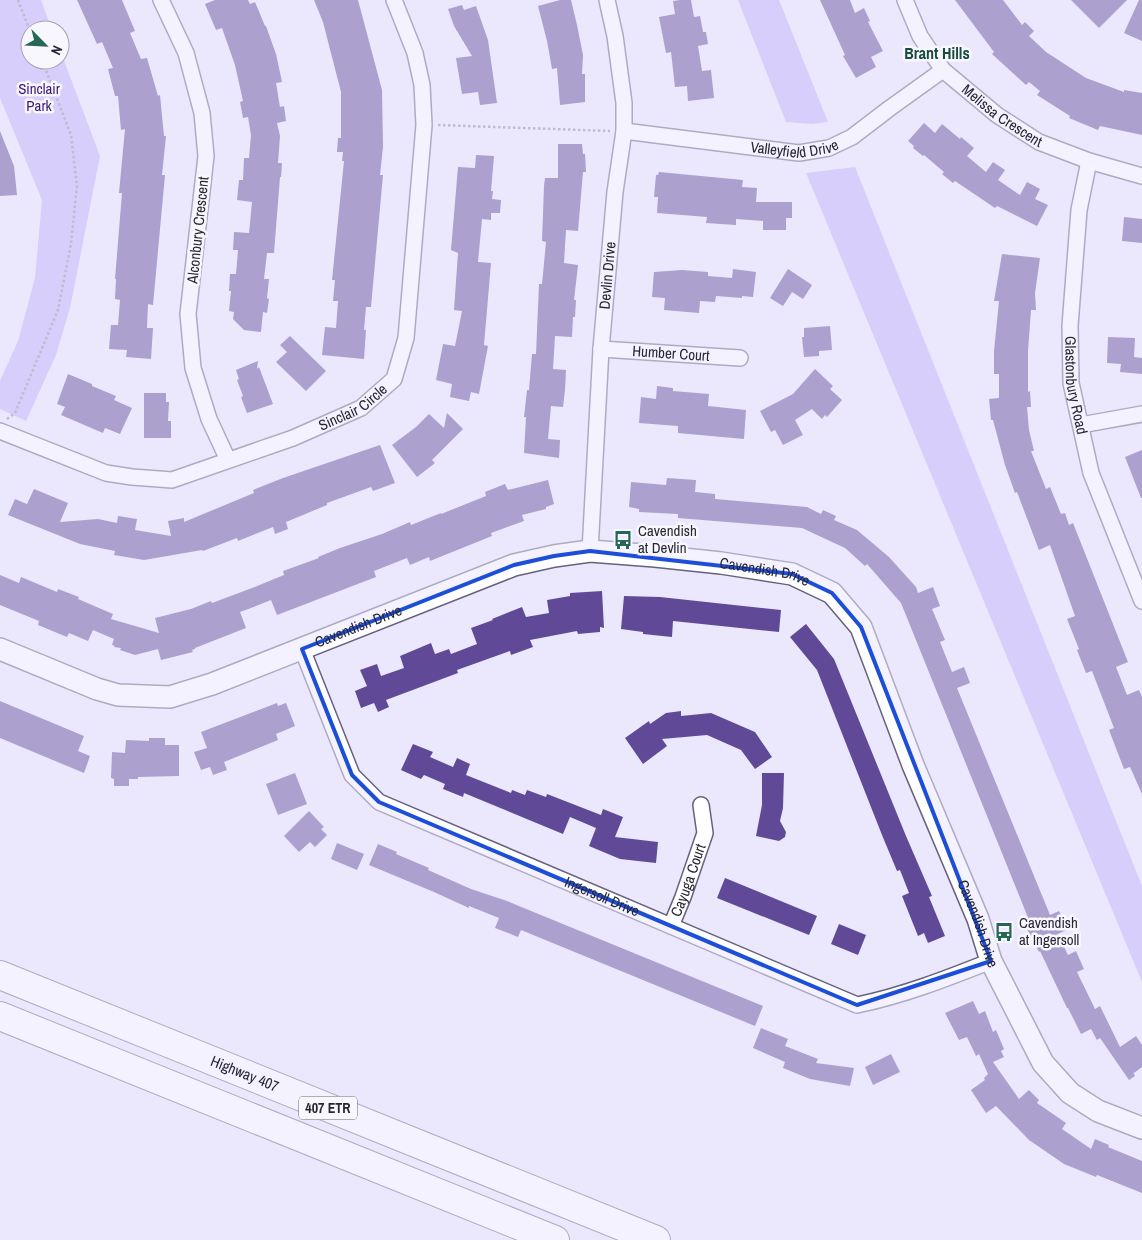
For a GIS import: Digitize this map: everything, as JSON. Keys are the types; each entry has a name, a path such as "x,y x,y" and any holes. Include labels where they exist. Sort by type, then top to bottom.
{"highway":[{"name":"Highway 407","path":"0,975 656,1240"},
{"name":"407 ETR","path":"0,1016 555,1240"}],"street":[{"name":"Alconbury Crescent","path":"161,0 186,53 202,113 206,156 188,314 193,368 209,419 228,460"},
{"name":"Sinclair Circle","path":"1,433 106,472 132,477 172,480 293,438 361,408 394,380 406,338 424,125 422,85 415,53 394,0"},
{"name":"Devlin Drive","path":"590,551 601,349 615,192 624,131 624,103 615,36 607,0"},
{"name":"Melissa Crescent","path":"906,0 920,36 943,70 997,115 1039,142 1089,161 1142,176"},
{"name":"Valleyfield Drive","path":"624,131 799,152 829,148 852,137 943,70"},
{"name":"Glastonbury Road","path":"1089,161 1079,210 1070,326 1071,384 1091,473 1142,601"},
{"name":"Humber Court","path":"601,349 740,358"},
{"path":"1081,425 1142,414"},
{"name":"Cavendish Drive","path":"0,649 97,689 118,695 170,697 212,684 514,565 554,556 590,551 721,564 792,574 832,593 861,627 913,765 978,919 991,961 1043,1063 1070,1094 1098,1111 1142,1128"},
{"name":"Ingersoll Drive","path":"302,649 352,776 379,802 857,1004 874,1002 991,961"},
{"name":"Cayuga Court","path":"671,926 705,833 701,805"}],"path":[{"path":"18,0 26,20"},
{"path":"1,433 15,413 58,310 71,244 77,186 71,135 46,70"},
{"path":"424,125 624,131"}],"highlighted area":[{"path":"590,551 792,574 832,593 861,627 991,961 857,1005 379,802 352,775 302,649 514,565 554,556"}],"green space":[{"name":"Sinclair Park","path":"0,0 41,0 48,20 20,20 20,70 68,70 100,156 70,308 56,355 26,421 0,409 0,381 18,341 35,278 42,200 0,98"},
{"path":"738,0 779,0 828,122 812,124 786,122"},
{"path":"855,167 1142,886 1142,982 806,173"}],"building":[{"path":"77,0 122,0 135,31 130,33 141,59 147,58 158,96 160,95 164,136 166,136 162,175 165,175 153,305 148,304 147,328 153,328 151,359 126,357 127,350 109,349 111,325 118,325 120,300 115,299 115,279 122,193 119,193 125,129 121,130 118,96 115,96 108,69 113,68 102,42 97,44"},
{"path":"215,0 248,0 250,4 255,2 276,54 282,82 276,83 280,107 284,106 286,121 277,123 280,136 278,163 282,163 281,177 274,253 267,253 264,279 269,279 267,298 269,299 267,313 263,312 261,332 244,330 233,319 234,312 229,311 230,274 236,274 238,250 233,250 234,232 249,233 252,202 237,200 239,180 243,180 244,158 249,158 251,135 248,117 243,118 240,102 243,101 235,65 222,28 216,30 205,4"},
{"path":"314,0 358,0 382,90 383,147 380,175 383,175 371,307 366,307 364,359 322,355 325,327 336,328 338,301 333,301 335,280 332,280 344,161 342,161 343,152 337,152 338,138 341,138 341,92 323,22"},
{"path":"560,0 571,0 583,55 582,74 585,74 585,102 560,105 557,68 552,69 538,6"},
{"path":"691,0 694,17 700,16 703,32 706,32 708,44 698,46 702,71 711,70 714,98 688,101 687,86 675,87 671,52 666,53 659,17 675,14 673,1"},
{"path":"820,0 850,0 855,13 864,8 870,21 868,22 883,51 871,57 876,67 856,78 843,56 845,55"},
{"path":"955,0 1003,0 1022,25 1025,22 1034,31 1029,36 1046,52 1086,78 1124,92 1124,90 1142,93 1142,135 1100,126 1098,130 1069,118 1070,116 1037,95 1040,91 1029,82 1026,85 992,54 994,52"},
{"path":"1071,0 1127,0 1099,28"},
{"path":"1139,0 1142,0 1142,41 1124,33"},
{"path":"462,5 464,10 476,6 488,40 497,103 480,105 478,92 462,94 456,58 472,56 454,26 448,9"},
{"path":"924,123 935,133 942,124 960,139 961,137 974,148 967,156 986,172 993,162 1005,170 998,180 1020,195 1027,182 1040,189 1035,199 1048,205 1037,226 997,206 995,208 955,181 953,183 942,174 944,172 913,148 914,146 908,141"},
{"path":"0,131 14,166 17,195 0,196"},
{"path":"558,144 582,144 583,154 585,154 586,172 583,172 578,231 566,230 564,263 578,265 572,337 555,336 553,369 566,370 565,390 563,407 551,406 548,439 560,440 559,458 524,453 526,417 524,417 527,390 529,390 532,354 536,354 539,284 542,284 546,242 542,241 544,186 545,178 558,178"},
{"path":"476,155 494,156 492,199 501,200 500,213 491,213 491,220 482,219 478,262 491,263 484,345 488,346 479,394 471,392 469,401 450,397 452,384 436,380 443,344 455,346 462,311 454,310 458,253 451,250 458,167 475,168"},
{"path":"659,172 743,180 742,187 757,188 756,202 792,202 792,218 786,218 786,230 763,230 763,221 736,219 736,225 706,223 707,217 657,213 658,197 654,197 656,175"},
{"path":"1124,217 1142,219 1142,243 1122,241"},
{"path":"1002,254 1040,258 1035,293 1036,310 1031,310 1028,351 1028,392 1030,391 1031,407 1027,407 1029,430 1034,451 1031,451 1046,489 1050,487 1061,514 1065,513 1069,525 1073,523 1128,662 1116,667 1127,695 1139,690 1142,697 1142,794 1130,767 1124,769 1109,730 1114,728 1092,671 1086,673 1077,650 1079,649 1067,619 1075,616 1050,545 1039,550 1017,492 1015,493 993,420 991,420 989,399 999,398 999,374 994,374 994,351 999,301 994,301"},
{"path":"733,269 756,272 753,297 716,296 715,302 700,301 699,313 664,310 665,298 652,297 654,272 682,270 708,272 708,276 732,278"},
{"path":"788,269 812,285 803,299 792,292 783,306 770,298"},
{"path":"830,326 832,350 819,351 819,356 804,357 802,337 804,337 804,328"},
{"path":"290,336 326,371 306,391 276,362 287,352 280,345"},
{"path":"1108,337 1135,338 1134,357 1142,358 1142,374 1120,372 1121,364 1107,363"},
{"path":"258,361 257,369 259,367 273,404 247,413 241,397 243,396 237,380 239,379 236,370"},
{"path":"815,369 833,386 830,389 842,400 827,417 825,415 822,419 812,409 795,420 803,435 783,445 775,430 771,432 760,411 793,394"},
{"path":"68,374 116,396 114,400 132,408 120,434 105,428 103,433 61,415 65,407 57,404"},
{"path":"657,386 673,388 673,391 709,394 708,406 746,410 744,439 678,433 678,426 639,423 641,397 656,399"},
{"path":"144,393 166,393 166,402 169,402 168,421 171,421 171,438 144,438"},
{"path":"447,413 463,429 432,460 435,463 417,477 392,445 416,427 429,414 444,428"},
{"path":"380,445 395,483 373,491 371,487 327,503 327,505 286,522 288,529 275,534 273,527 238,541 237,538 203,551 144,560 114,555 115,551 80,544 8,515 15,499 27,504 34,489 68,503 60,522 98,519 117,523 118,516 137,519 135,530 171,536 168,521 184,518 184,522 254,493 253,490 283,478"},
{"path":"1142,450 1142,498 1141,498 1125,457"},
{"path":"667,478 696,480 695,492 715,494 715,499 807,507 821,514 823,510 836,516 834,520 857,530 889,557 916,587 918,593 933,587 940,606 932,609 945,640 940,642 952,672 964,667 970,683 957,688 1050,915 1059,911 1068,929 1058,934 1068,955 1076,951 1084,969 1077,972 1095,1009 1100,1006 1120,1047 1136,1036 1142,1045 1142,1067 1133,1072 1135,1076 1129,1080 1100,1038 1097,1040 1091,1029 1081,1034 1026,927 1031,925 901,603 867,564 865,566 845,548 802,528 678,518 678,514 639,512 639,509 629,507 631,482 666,485"},
{"path":"548,480 554,504 546,507 546,509 522,515 524,521 491,533 492,536 430,561 429,557 410,565 407,558 374,571 376,577 277,615 271,600 240,612 246,628 195,648 192,650 193,652 161,660 158,649 135,655 120,650 121,648 114,647 112,645 114,639 93,630 88,641 69,633 67,637 38,625 39,621 0,605 0,575 19,583 21,577 57,592 58,589 79,597 78,599 113,614 111,619 159,633 155,618 191,609 211,601 212,603 252,588 284,575 283,571 410,522 411,525 441,514 486,496 485,492 505,484 508,490"},
{"path":"602,591 604,628 600,627 600,632 578,634 577,631 530,640 533,647 511,655 510,651 457,670 458,673 386,700 389,707 378,712 374,703 361,708 355,691 367,686 360,670 377,664 381,676 404,668 400,656 431,643 435,654 449,649 451,654 477,644 471,628 492,619 522,607 526,617 549,613 547,600 570,596 570,593"},
{"path":"624,596 660,597 781,610 779,632 673,621 672,637 643,634 643,632 621,629"},
{"path":"806,624 834,659 932,896 929,897 945,936 928,943 924,933 918,936 902,896 909,893 900,870 897,871 882,835 817,670 790,637"},
{"path":"0,701 84,736 78,751 90,756 84,773 0,738"},
{"path":"277,703 278,706 286,703 295,726 276,734 278,740 224,762 227,770 213,775 210,767 201,770 194,752 207,748 201,732"},
{"path":"681,711 681,716 711,713 755,732 772,757 755,769 741,750 707,735 662,739 667,746 643,764 625,738 649,721 650,724 666,713"},
{"path":"149,738 165,738 165,745 179,745 179,776 138,777 138,779 129,779 129,786 114,786 114,779 111,778 112,752 125,753 126,740 149,741"},
{"path":"413,744 433,752 430,757 453,767 457,758 470,764 466,775 511,793 512,790 525,795 527,790 546,797 547,794 601,815 603,809 623,817 615,837 658,842 656,863 620,859 589,846 596,828 570,817 563,834 464,793 463,797 443,789 445,784 424,775 421,779 401,770"},
{"path":"295,773 307,804 278,815 266,784"},
{"path":"762,773 784,773 783,808 780,821 786,832 785,837 779,841 756,836 762,805"},
{"path":"309,811 324,827 321,829 327,835 315,847 310,842 299,852 284,836"},
{"path":"337,843 364,854 357,870 331,859"},
{"path":"378,844 429,868 428,870 471,889 507,901 763,1006 755,1026 521,930 518,937 495,928 499,918 469,906 469,908 369,865"},
{"path":"725,878 817,916 809,935 717,898"},
{"path":"839,924 866,935 858,955 831,944"},
{"path":"973,1001 979,1014 985,1011 993,1032 996,1030 1004,1049 1001,1051 1004,1057 993,1062 1019,1099 1029,1090 1039,1100 1037,1103 1066,1123 1062,1129 1091,1149 1095,1139 1109,1145 1108,1147 1142,1161 1142,1193 1064,1164 1029,1140 996,1106 986,1113 971,1090 985,1080 984,1078 988,1074 979,1054 976,1056 967,1037 959,1040 945,1013"},
{"path":"761,1028 788,1039 785,1046 818,1059 816,1063 854,1068 850,1086 810,1079 783,1068 785,1062 753,1048"},
{"path":"891,1054 900,1072 873,1085 865,1067"}],"place":[{"name":"Cavendish at Devlin","path":"623,540"},
{"name":"Cavendish at Ingersoll","path":"1004,932"}],"district":[{"name":"Brant Hills","path":"937,53"}]}
